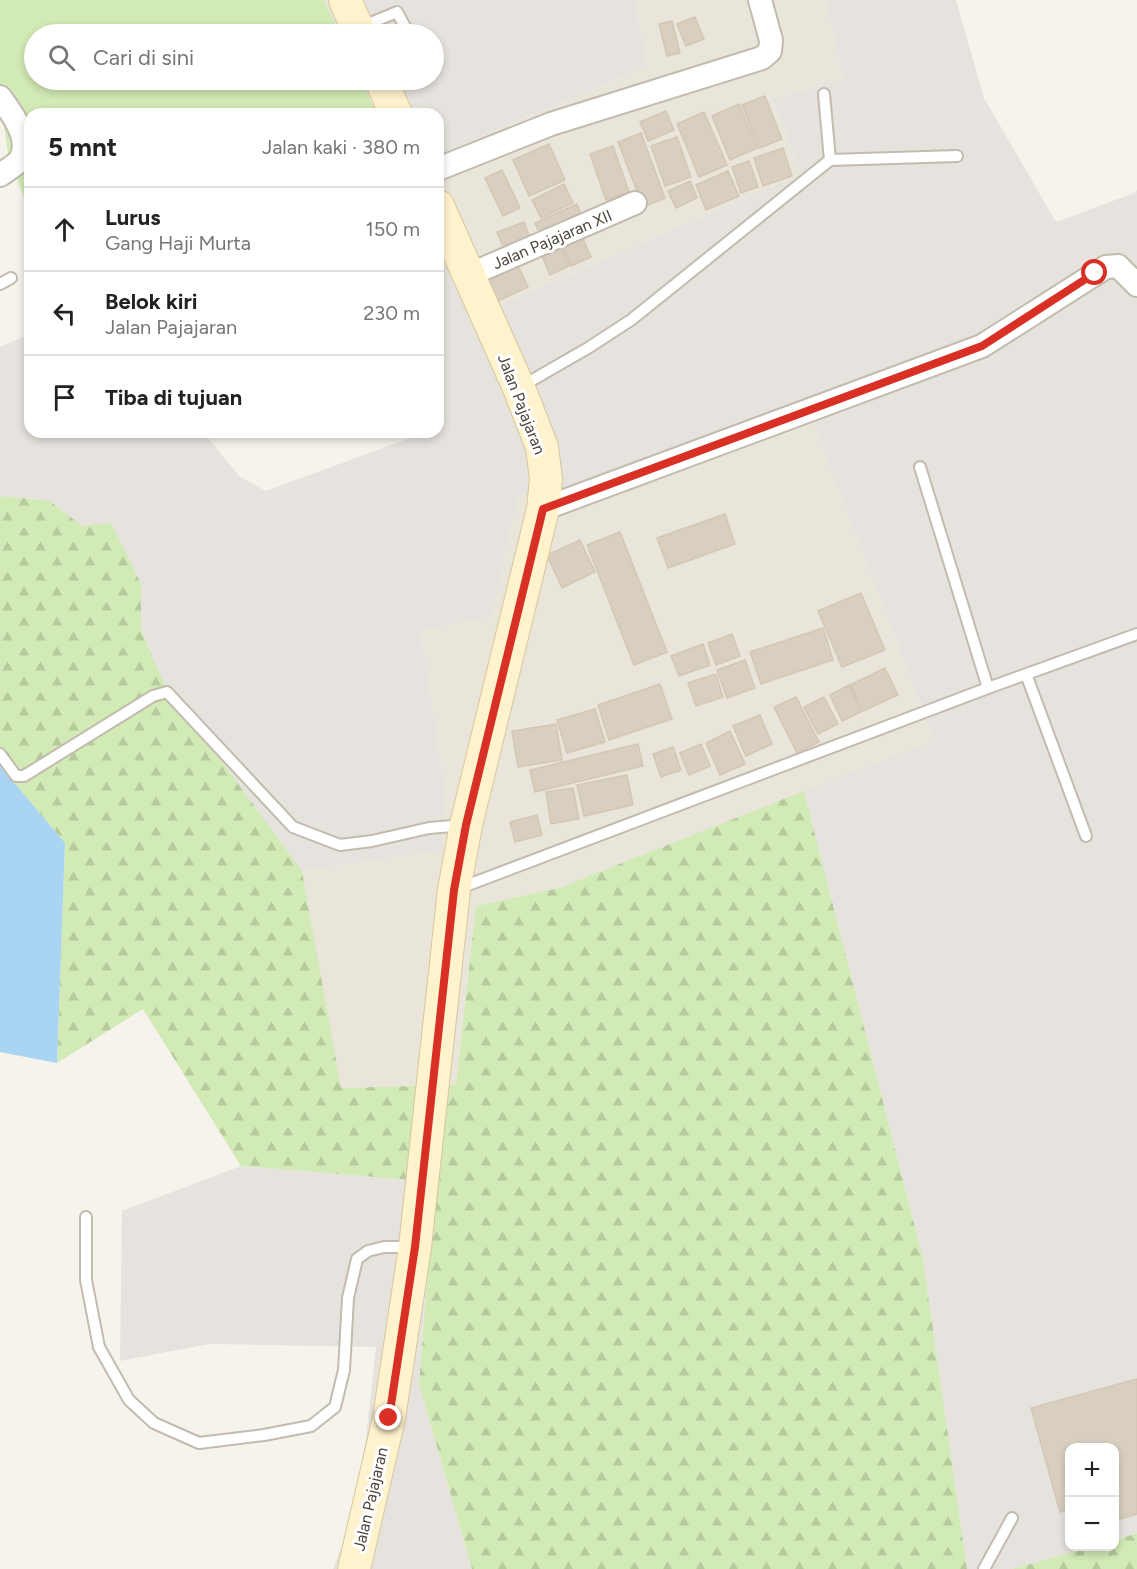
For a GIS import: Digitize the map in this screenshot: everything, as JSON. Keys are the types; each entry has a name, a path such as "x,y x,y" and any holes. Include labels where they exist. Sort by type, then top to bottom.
{"main road":[{"path":"345,0 356,24"},
{"path":"385,90 393,108"},
{"name":"Jalan Pajajaran","path":"354,1569 389,1418 415,1247 454,890 466,825 543,509 546,479 542,447 519,388 444,219"}],"street":[{"path":"444,167 551,124 762,58 770,51 771,40 760,0"},
{"path":"0,97 15,116 24,150 20,159 0,175"},
{"name":"Jalan Pajajaran XII","path":"469,275 635,203"},
{"path":"543,509 982,346 1106,267 1118,266 1137,285"}],"lane":[{"path":"374,24 397,12 404,24"},
{"path":"824,94 830,159"},
{"path":"519,388 631,320 830,159 957,156"},
{"path":"0,284 11,278"},
{"path":"920,467 988,688"},
{"path":"454,890 1137,634"},
{"path":"1026,674 1086,836"},
{"path":"0,754 16,776 24,776 153,696 168,692 292,827 340,845 372,841 429,828 466,825"},
{"path":"86,1217 86,1280 99,1347 129,1400 154,1423 199,1443 264,1435 311,1426 334,1407 344,1370 348,1298 357,1260 368,1251 376,1249 415,1247"},
{"path":"984,1569 1012,1518"}],"shaded area":[{"path":"324,0 635,0 648,66 444,152 444,108 374,108 366,90 444,90 444,24 335,24"},
{"path":"635,0 826,0 843,79 773,99 801,174 493,308 444,196 444,152 648,66"},
{"path":"826,0 956,0 984,98 1056,222 1137,190 1137,1533 1119,1539 1119,1443 1065,1443 1065,1551 1077,1551 1012,1569 967,1569 923,1259 804,791 934,741 808,408 659,476 518,495 492,616 421,630 445,789 443,850 302,871 164,684 141,630 141,584 82,526 50,501 0,496 0,347 24,337 24,438 208,438 240,477 266,491 410,438 444,438 444,196 493,308 801,174 773,99 843,79"},
{"path":"808,407 934,742 559,888 476,906 456,1085 340,1088 302,871 443,850 445,789 421,630 492,615 518,495 659,476"},
{"path":"241,1166 435,1182 419,1384 472,1569 333,1569 359,1500 376,1347 209,1344 120,1361 122,1211"}],"green space":[{"path":"0,0 324,0 335,24 24,24 24,90 366,90 374,108 24,108 24,198 8,154 0,97"},
{"path":"0,496 50,501 82,526 111,523 141,584 141,630 164,683 302,871 341,1088 456,1085 476,906 559,888 804,791 923,1259 967,1569 472,1569 419,1384 435,1182 241,1166 143,1009 57,1063 65,843 0,766"},
{"path":"1137,1533 1137,1569 1012,1569 1077,1551 1119,1551 1119,1539"}],"water":[{"path":"0,766 65,843 57,1063 0,1052"}],"building":[{"path":"695,17 704,39 686,46 677,24"},
{"path":"672,21 680,53 667,56 659,24"},
{"path":"765,96 782,139 759,148 742,105"},
{"path":"739,104 757,148 730,160 712,116"},
{"path":"666,111 674,130 648,141 640,122"},
{"path":"704,112 727,165 699,177 677,124"},
{"path":"641,133 665,198 643,207 618,142"},
{"path":"677,137 691,177 665,186 651,146"},
{"path":"549,144 565,180 529,196 513,160"},
{"path":"613,146 629,192 606,200 590,154"},
{"path":"783,148 792,176 763,186 754,158"},
{"path":"749,161 758,187 741,193 732,167"},
{"path":"502,170 520,208 503,216 485,178"},
{"path":"728,171 739,196 706,210 696,185"},
{"path":"690,181 697,198 676,208 668,191"},
{"path":"564,184 573,203 541,218 532,200"},
{"path":"577,204 585,224 543,242 535,223"},
{"path":"524,222 532,244 506,254 497,232"},
{"path":"580,232 591,257 571,266 560,241"},
{"path":"558,241 569,266 550,275 539,249"},
{"path":"515,260 528,287 498,301 485,274"},
{"path":"725,514 735,544 668,568 657,538"},
{"path":"620,532 667,652 634,665 587,545"},
{"path":"580,540 595,572 562,588 547,555"},
{"path":"861,593 885,650 842,667 818,611"},
{"path":"823,628 833,660 761,684 750,652"},
{"path":"732,634 740,656 716,665 708,643"},
{"path":"703,644 710,665 679,676 671,656"},
{"path":"745,660 755,688 727,698 717,670"},
{"path":"885,668 898,695 863,711 850,685"},
{"path":"716,674 723,697 696,706 688,683"},
{"path":"660,684 672,719 609,740 598,705"},
{"path":"849,685 861,712 842,721 830,695"},
{"path":"796,697 819,742 797,753 774,707"},
{"path":"824,697 838,724 818,734 804,707"},
{"path":"595,709 605,742 567,753 557,720"},
{"path":"760,715 772,744 746,756 733,726"},
{"path":"556,724 562,760 518,767 512,731"},
{"path":"730,731 745,764 720,775 706,743"},
{"path":"638,744 643,766 535,792 530,770"},
{"path":"701,744 710,766 689,775 680,753"},
{"path":"673,747 681,770 661,777 653,754"},
{"path":"627,775 633,805 584,816 577,785"},
{"path":"573,788 579,819 551,824 546,792"},
{"path":"537,815 542,835 515,842 510,822"},
{"path":"1137,1379 1137,1514 1119,1519 1119,1443 1065,1443 1065,1510 1060,1512 1031,1408"}],"route":[{"path":"389,1418 415,1247 454,890 466,825 543,509 982,346 1095,273"}]}
